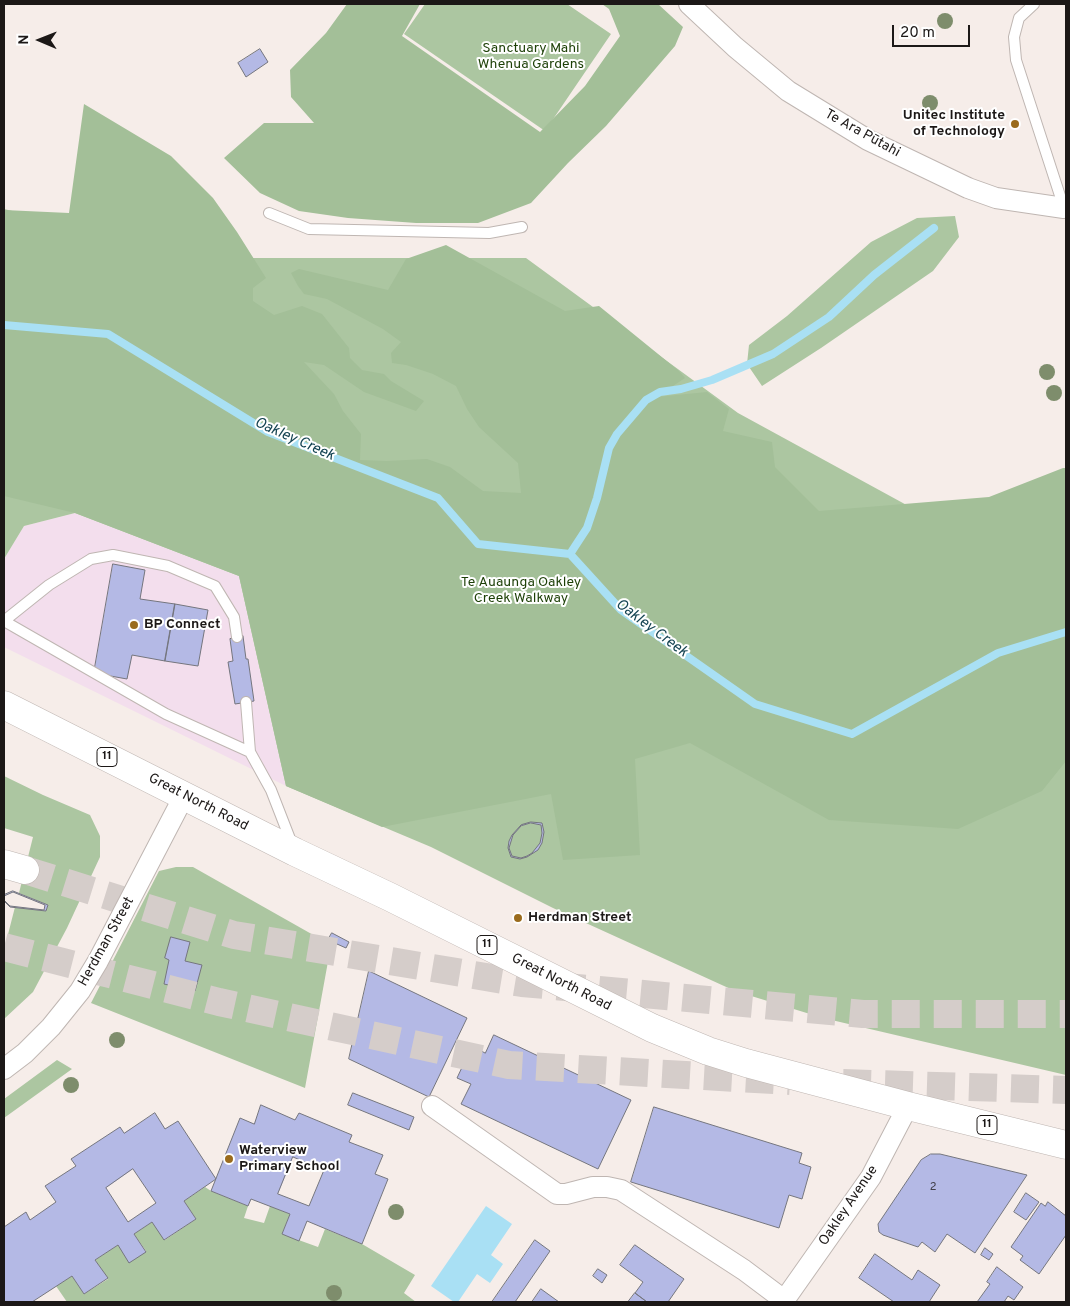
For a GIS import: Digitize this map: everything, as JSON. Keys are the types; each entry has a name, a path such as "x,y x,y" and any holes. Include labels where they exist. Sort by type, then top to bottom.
{"main road":[{"name":"Great North Road","path":"4,705 295,852 390,897 611,1008 708,1051 908,1106 1066,1144"}],"street":[{"name":"Te Ara Pūtahi","path":"689,4 788,91 868,140 968,188 996,198 1065,208"},
{"name":"Herdman Street","path":"4,1070 52,1027 80,991 98,961 184,796"},
{"path":"432,1106 557,1194 607,1186 621,1190 744,1270 783,1301"},
{"name":"Oakley Avenue","path":"783,1301 871,1177 908,1106"}],"lane":[{"path":"1034,4 1018,18 1014,37 1016,60 1065,208"},
{"path":"269,213 309,229 489,233 522,227"},
{"path":"237,637 234,617 215,586 168,566 113,555 91,559 49,584 4,621 166,714 250,752"},
{"path":"246,702 250,752 271,790 295,852"}],"shaded area":[{"path":"75,513 239,576 286,786 4,647 4,559 24,526"}],"green space":[{"path":"347,4 420,4 402,36 540,132 585,86 620,36 609,9 602,4 658,4 683,27 675,46 606,126 531,203 478,223 416,223 348,218 299,211 260,193 224,158 264,123 314,123 291,97 290,70 326,33"},
{"name":"Sanctuary Mahi Whenua Gardens","path":"425,4 567,4 611,34 545,131 404,34"},
{"name":"Te Auaunga Oakley Creek Walkway","path":"84,104 171,156 213,198 266,278 253,288 253,301 274,315 302,306 322,314 349,348 350,358 362,370 384,374 391,381 424,401 416,411 364,392 324,365 304,362 334,394 343,411 361,434 360,460 427,459 450,467 483,491 521,493 518,463 479,427 467,409 456,386 433,374 406,365 392,363 391,353 401,342 383,329 327,299 304,294 291,273 299,269 388,290 406,259 446,245 565,311 599,306 679,371 685,378 656,397 707,392 729,409 723,431 772,442 775,467 819,511 989,497 1066,468 1066,761 1042,791 958,829 829,820 690,743 635,759 640,855 563,860 551,794 382,827 286,786 239,576 75,513 4,496 4,210 69,213"},
{"name":"Te Auaunga Oakley Creek Walkway","path":"4,209 209,258 526,258 738,413 967,538 1066,482 1066,1075 823,1018 735,991 553,908 431,847 286,786 239,576 75,513 24,526 4,559"},
{"path":"955,216 959,237 933,271 762,386 747,364 749,345 787,316 871,242 917,218"},
{"path":"4,776 90,815 100,836 100,857 67,928 33,992 4,1019 4,950 15,907 46,911 48,905 19,893 33,837 4,828"},
{"path":"176,867 193,867 331,945 305,1088 91,1003 159,871"},
{"path":"57,1060 72,1069 4,1118 4,1099"},
{"path":"205,1187 248,1206 244,1218 264,1223 270,1206 290,1214 282,1234 318,1247 325,1229 362,1244 415,1275 404,1293 416,1302 67,1302 56,1286 72,1276 84,1294 108,1279 95,1260 118,1245 130,1262 146,1251 134,1234 152,1222 165,1240 196,1219 184,1201"}],"water":[{"path":"486,1206 512,1224 491,1255 503,1264 490,1283 477,1274 458,1302 454,1302 431,1286"}],"building":[{"path":"260,49 268,62 246,77 238,63"},
{"path":"113,564 145,570 140,599 175,604 165,661 132,655 127,679 94,673"},
{"path":"175,604 208,610 198,666 165,661"},
{"path":"243,636 254,701 235,704 228,662 233,661 230,639"},
{"path":"531,822 542,823 544,832 542,843 538,850 527,857 520,859 511,857 508,848 512,835 521,825","holes":["531,823 541,825 540,843 532,853 521,858 512,856 509,848 513,835 521,826"]},
{"path":"13,891 48,905 46,911 10,907 4,900 10,906 44,910 45,905 13,892 4,896"},
{"path":"332,933 349,942 346,948 328,940"},
{"path":"171,937 190,942 185,961 202,965 195,991 164,984 169,960 165,958"},
{"path":"369,971 467,1018 429,1097 349,1059"},
{"path":"494,1035 631,1100 598,1169 461,1104 471,1084 457,1078 472,1046 485,1053"},
{"path":"353,1093 414,1117 409,1130 348,1105"},
{"path":"261,1105 295,1120 299,1113 352,1135 349,1142 383,1155 375,1174 388,1179 362,1244 307,1221 299,1241 282,1234 290,1214 251,1199 248,1206 211,1191 240,1118 254,1124","holes":["293,1157 324,1170 309,1206 278,1194"]},
{"path":"654,1107 802,1153 799,1163 811,1167 802,1199 789,1195 779,1228 631,1182"},
{"path":"155,1113 165,1129 178,1121 216,1179 184,1201 196,1219 164,1240 152,1222 134,1234 146,1252 129,1263 118,1245 95,1260 108,1278 84,1294 72,1276 32,1302 4,1302 4,1227 26,1212 30,1220 56,1202 45,1186 76,1166 71,1159 120,1127 124,1133","holes":["133,1169 156,1203 128,1222 106,1188"]},
{"path":"931,1154 940,1154 1027,1175 975,1253 947,1234 935,1252 922,1242 918,1247 879,1232 878,1224 921,1160"},
{"path":"1026,1193 1039,1202 1026,1220 1014,1212"},
{"path":"1048,1202 1066,1216 1066,1235 1039,1274 1020,1260 1023,1256 1011,1247 1041,1203 1045,1206"},
{"path":"535,1240 550,1251 515,1302 492,1302"},
{"path":"635,1245 684,1279 668,1302 647,1302 635,1293 643,1282 620,1265"},
{"path":"985,1248 993,1254 989,1260 981,1255"},
{"path":"875,1254 912,1280 918,1270 940,1285 929,1302 894,1302 859,1278"},
{"path":"997,1267 1023,1287 1014,1300 1008,1296 1004,1302 977,1302 990,1284 987,1282"},
{"path":"598,1269 607,1275 602,1283 593,1276"},
{"path":"541,1289 559,1302 532,1302"},
{"path":"635,1293 647,1302 628,1302"}],"waterway":[{"path":"570,554 587,528 597,498 609,448 617,434 646,400 660,392 681,389 712,380 773,354 829,317 874,275 934,228"},
{"name":"Oakley Creek","path":"4,325 108,334 268,432 438,498 478,544 570,554 621,610 755,704 852,734 998,653 1066,632"}],"tunnel":[{"path":"25,870 234,935 522,983 863,1014 1066,1014"},
{"path":"4,947 219,1002 509,1065 790,1081"},
{"path":"843,1083 1066,1090"}],"place":[{"name":"Unitec Institute of Technology","path":"1015,124"},
{"name":"BP Connect","path":"134,625"},
{"name":"Herdman Street","path":"518,918"},
{"name":"Waterview Primary School","path":"229,1159"}]}
